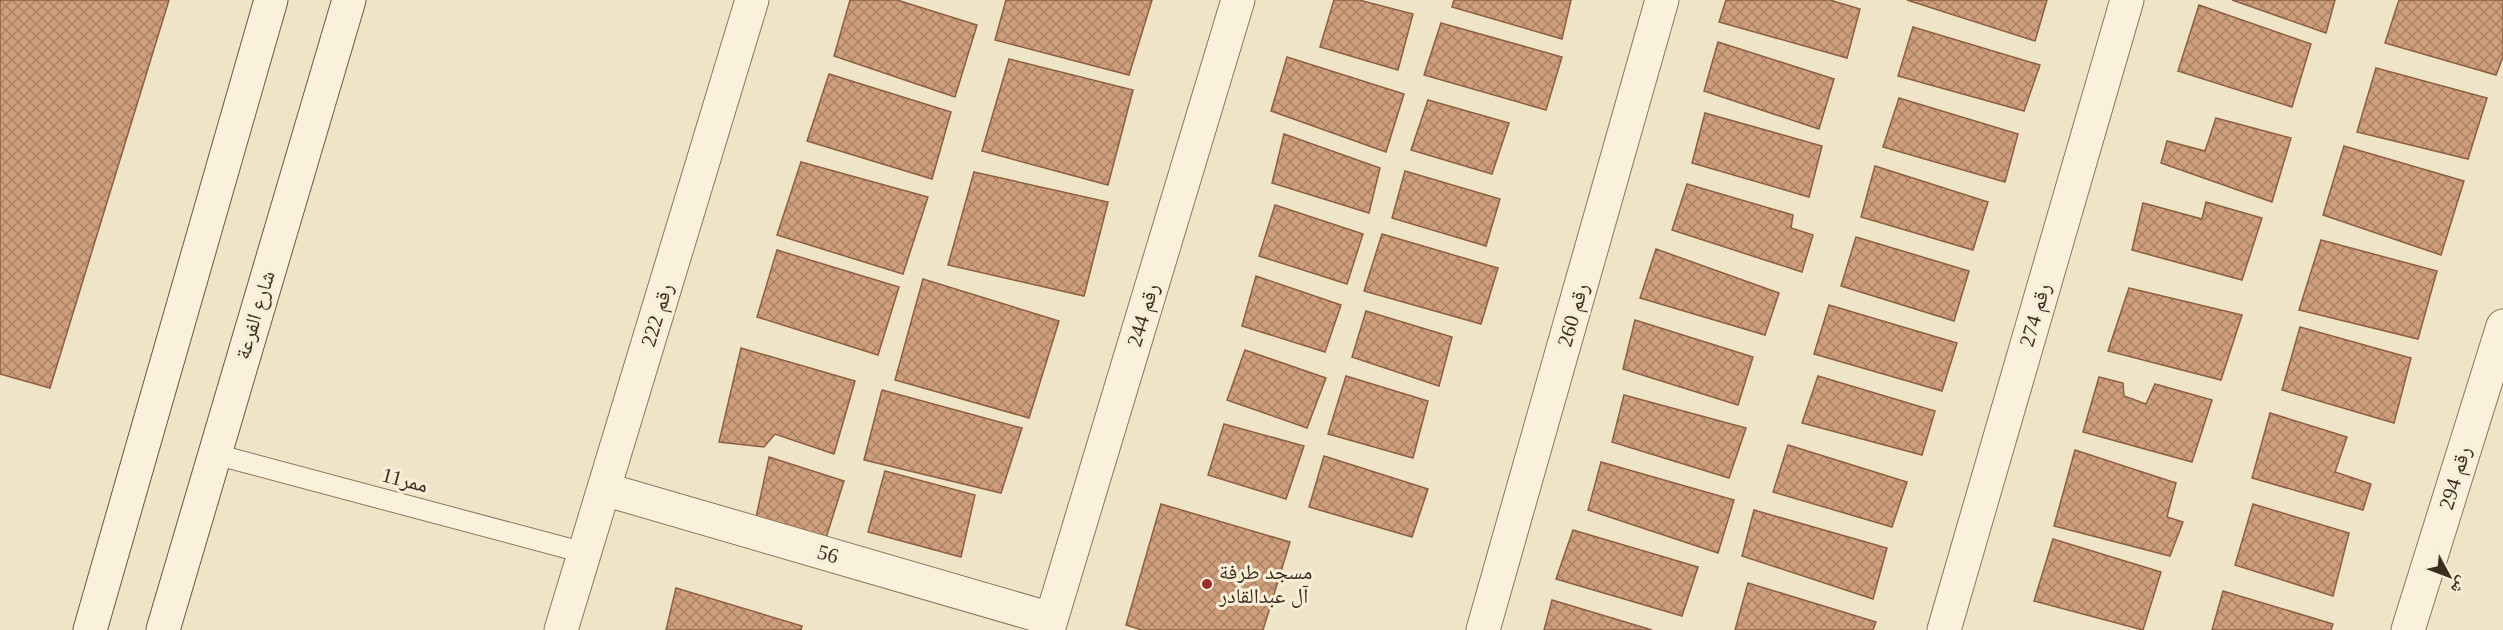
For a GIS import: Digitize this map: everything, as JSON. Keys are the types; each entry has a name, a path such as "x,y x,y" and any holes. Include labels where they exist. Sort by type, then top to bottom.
{"street":[{"path":"90,630 271,0"},
{"name":"شارع الفرعة","path":"162,630 349,0"},
{"name":"رقم 222","path":"561,630 752,0"},
{"name":"رقم 244","path":"1050,625 1238,0"},
{"name":"رقم 260","path":"1483,630 1662,0"},
{"name":"رقم 274","path":"1944,630 2127,0"},
{"name":"رقم 294","path":"2408,630 2503,326"},
{"name":"56","path":"604,489 1050,625"}],"lane":[{"name":"ممر11","path":"213,454 585,553"}],"building":[{"path":"0,0 169,0 50,388 0,374"},
{"path":"850,0 897,0 977,25 955,97 834,56"},
{"path":"1006,0 1152,0 1129,75 995,40"},
{"path":"1334,0 1359,0 1413,14 1398,70 1320,47"},
{"path":"1454,0 1571,0 1562,39 1452,7"},
{"path":"1726,0 1830,0 1860,9 1847,58 1719,22"},
{"path":"1907,0 2047,0 2035,41"},
{"path":"2232,0 2335,0 2326,33"},
{"path":"2399,0 2503,0 2503,57 2496,75 2385,43"},
{"path":"2199,5 2311,44 2292,107 2178,71"},
{"path":"1441,23 1562,57 1546,110 1424,75"},
{"path":"1913,27 2040,65 2024,111 1898,76"},
{"path":"1718,42 1834,79 1819,129 1704,91"},
{"path":"1287,57 1404,94 1386,152 1271,111"},
{"path":"1009,59 1133,90 1108,185 982,151"},
{"path":"2376,68 2487,98 2468,159 2357,132"},
{"path":"829,74 951,112 932,179 807,141"},
{"path":"1899,98 2018,134 2005,182 1883,147"},
{"path":"1428,100 1509,123 1492,174 1411,150"},
{"path":"1705,113 1822,146 1809,197 1692,163"},
{"path":"2216,118 2291,138 2272,202 2161,163 2167,141 2205,151"},
{"path":"1284,134 1380,168 1369,213 1272,183"},
{"path":"2344,146 2464,181 2441,255 2323,215"},
{"path":"801,162 928,197 903,274 777,235"},
{"path":"1875,166 1988,202 1973,250 1861,217"},
{"path":"1405,171 1500,199 1486,246 1392,218"},
{"path":"974,172 1108,202 1084,296 948,265"},
{"path":"1687,184 1793,215 1791,228 1813,235 1802,272 1672,230"},
{"path":"2206,202 2262,218 2242,280 2132,250 2143,203 2202,219"},
{"path":"1275,205 1363,234 1347,284 1259,256"},
{"path":"1382,234 1498,268 1481,324 1364,291"},
{"path":"1856,237 1969,271 1954,321 1841,286"},
{"path":"2321,240 2437,271 2418,339 2299,310"},
{"path":"1656,249 1779,293 1765,335 1640,298"},
{"path":"777,250 899,287 878,355 757,317"},
{"path":"1256,276 1341,305 1325,352 1242,326"},
{"path":"923,279 1059,321 1029,418 895,380"},
{"path":"2129,288 2242,315 2221,380 2108,351"},
{"path":"1829,305 1957,343 1942,391 1814,354"},
{"path":"1366,311 1452,337 1439,386 1352,357"},
{"path":"1635,320 1753,357 1738,405 1623,369"},
{"path":"2300,327 2411,358 2394,423 2282,390"},
{"path":"741,348 855,381 834,454 775,434 764,447 719,442"},
{"path":"1245,350 1326,378 1307,428 1227,400"},
{"path":"1346,376 1428,401 1413,458 1328,434"},
{"path":"1818,376 1935,411 1922,455 1802,423"},
{"path":"2099,377 2123,383 2124,396 2146,404 2155,384 2212,400 2192,462 2083,432"},
{"path":"882,390 1022,428 1001,493 864,460"},
{"path":"1624,395 1746,428 1729,478 1612,442"},
{"path":"2270,413 2347,437 2335,472 2371,484 2363,510 2252,478"},
{"path":"1224,424 1304,446 1286,499 1208,475"},
{"path":"1788,445 1907,482 1892,527 1773,492"},
{"path":"2075,450 2176,483 2167,517 2183,522 2170,556 2054,526"},
{"path":"1324,456 1428,489 1412,537 1309,507"},
{"path":"769,457 844,481 825,541 755,522"},
{"path":"1601,462 1734,500 1718,553 1588,510"},
{"path":"885,471 975,495 961,557 868,532"},
{"name":"مسجد طرفة آل عبدالقادر","path":"1161,504 1290,542 1263,630 1142,630 1126,625"},
{"path":"2253,504 2349,533 2333,596 2235,565"},
{"path":"1754,510 1887,548 1873,599 1742,556"},
{"path":"1573,530 1698,567 1682,616 1556,579"},
{"path":"2053,539 2161,572 2143,630 2034,601"},
{"path":"1748,583 1876,622 1873,630 1735,630"},
{"path":"676,588 802,626 801,630 666,630"},
{"path":"2223,591 2333,624 2331,630 2212,630"},
{"path":"1552,600 1652,630 1544,630"}],"place":[{"name":"مسجد طرفة آل عبدالقادر","path":"1207,584"}]}
